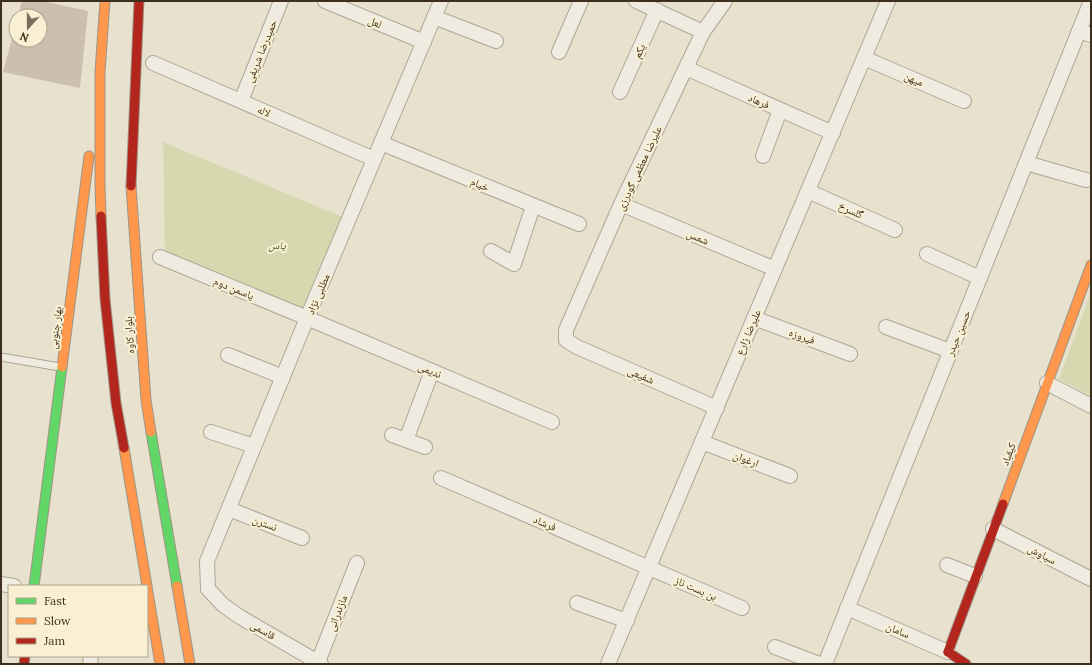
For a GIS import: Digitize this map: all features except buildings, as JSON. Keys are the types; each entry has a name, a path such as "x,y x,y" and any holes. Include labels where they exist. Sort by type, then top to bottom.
{"main road":[{"name":"بلوار کاوه","path":"104,1 100,72 100,185 105,299 116,403 147,585"},
{"name":"بلوار کاوه","path":"139,1 131,184 140,329 146,400 190,664"},
{"name":"بهار جنوبی","path":"34,585 100,72"},
{"name":"کیقباد","path":"950,658 975,576 1091,265"},
{"name":"بلوار کاوه","path":"148,593 160,664"},
{"path":"950,658 966,664"}],"street":[{"name":"حمیدرضا شریفی","path":"241,101 281,1"},
{"name":"لعل","path":"325,1 424,42"},
{"name":"مطلبی نژاد","path":"208,589 207,560 307,318 441,1"},
{"path":"559,52 581,1"},
{"path":"636,1 703,32"},
{"name":"علیرضا معظمی گودرزی","path":"566,340 566,330 621,204 703,32 725,1"},
{"name":"علیرضا زارع","path":"608,664 888,1"},
{"name":"حسین حیدر","path":"825,664 1026,163 1085,33 1091,1"},
{"name":"یکم","path":"620,92 657,10"},
{"path":"434,17 496,41"},
{"name":"میهن","path":"864,58 964,101"},
{"name":"لاله","path":"153,63 374,159"},
{"name":"فرهاد","path":"686,68 833,133"},
{"path":"763,156 780,110"},
{"name":"خیام","path":"381,143 579,224"},
{"path":"1026,163 1086,180"},
{"name":"گلسرخ","path":"808,191 895,230"},
{"name":"شمس","path":"621,204 775,269"},
{"path":"491,251 514,264 533,206"},
{"path":"927,254 980,278"},
{"name":"یاسمن دوم","path":"160,257 307,318"},
{"name":"ندیمی","path":"307,318 552,422"},
{"name":"فیروزه","path":"754,318 850,354"},
{"path":"886,327 950,351"},
{"name":"شفیعی","path":"566,340 577,348 717,408"},
{"path":"228,355 283,377"},
{"path":"406,440 432,371"},
{"path":"1047,383 1091,406"},
{"path":"211,432 254,446"},
{"path":"392,434 425,447"},
{"name":"ارغوان","path":"702,442 790,476"},
{"name":"فرشاد","path":"441,478 649,568"},
{"name":"نسترن","path":"229,509 302,538"},
{"name":"سیاوش","path":"993,529 1091,579"},
{"name":"مازندرانی","path":"320,663 357,563"},
{"path":"947,565 975,576"},
{"name":"بن بست ناز","path":"649,568 742,608"},
{"name":"قاسمی","path":"208,589 223,605 240,617 320,663"},
{"path":"577,603 627,621"},
{"name":"سامان","path":"847,608 950,658"},
{"path":"774,647 819,664"}],"lane":[{"path":"1,357 62,367"}],"green space":[{"name":"یاس","path":"163,142 345,218 306,312 165,253"},
{"path":"1091,292 1091,396 1059,379"}],"traffic: fast":[{"path":"34,585 62,367"},
{"path":"151,432 177,586"}],"traffic: slow":[{"path":"101,216 100,72 105,1"},
{"path":"62,367 89,156"},
{"path":"131,186 146,400 151,432"},
{"path":"1003,504 1091,265"},
{"path":"124,448 147,585"},
{"path":"177,586 190,664"},
{"path":"148,593 160,664"}],"traffic: jam":[{"path":"131,186 139,1"},
{"path":"101,216 105,299 116,403 124,448"},
{"path":"948,652 1003,504"},
{"path":"948,652 966,664"},
{"path":"24,664 25,657"}]}
